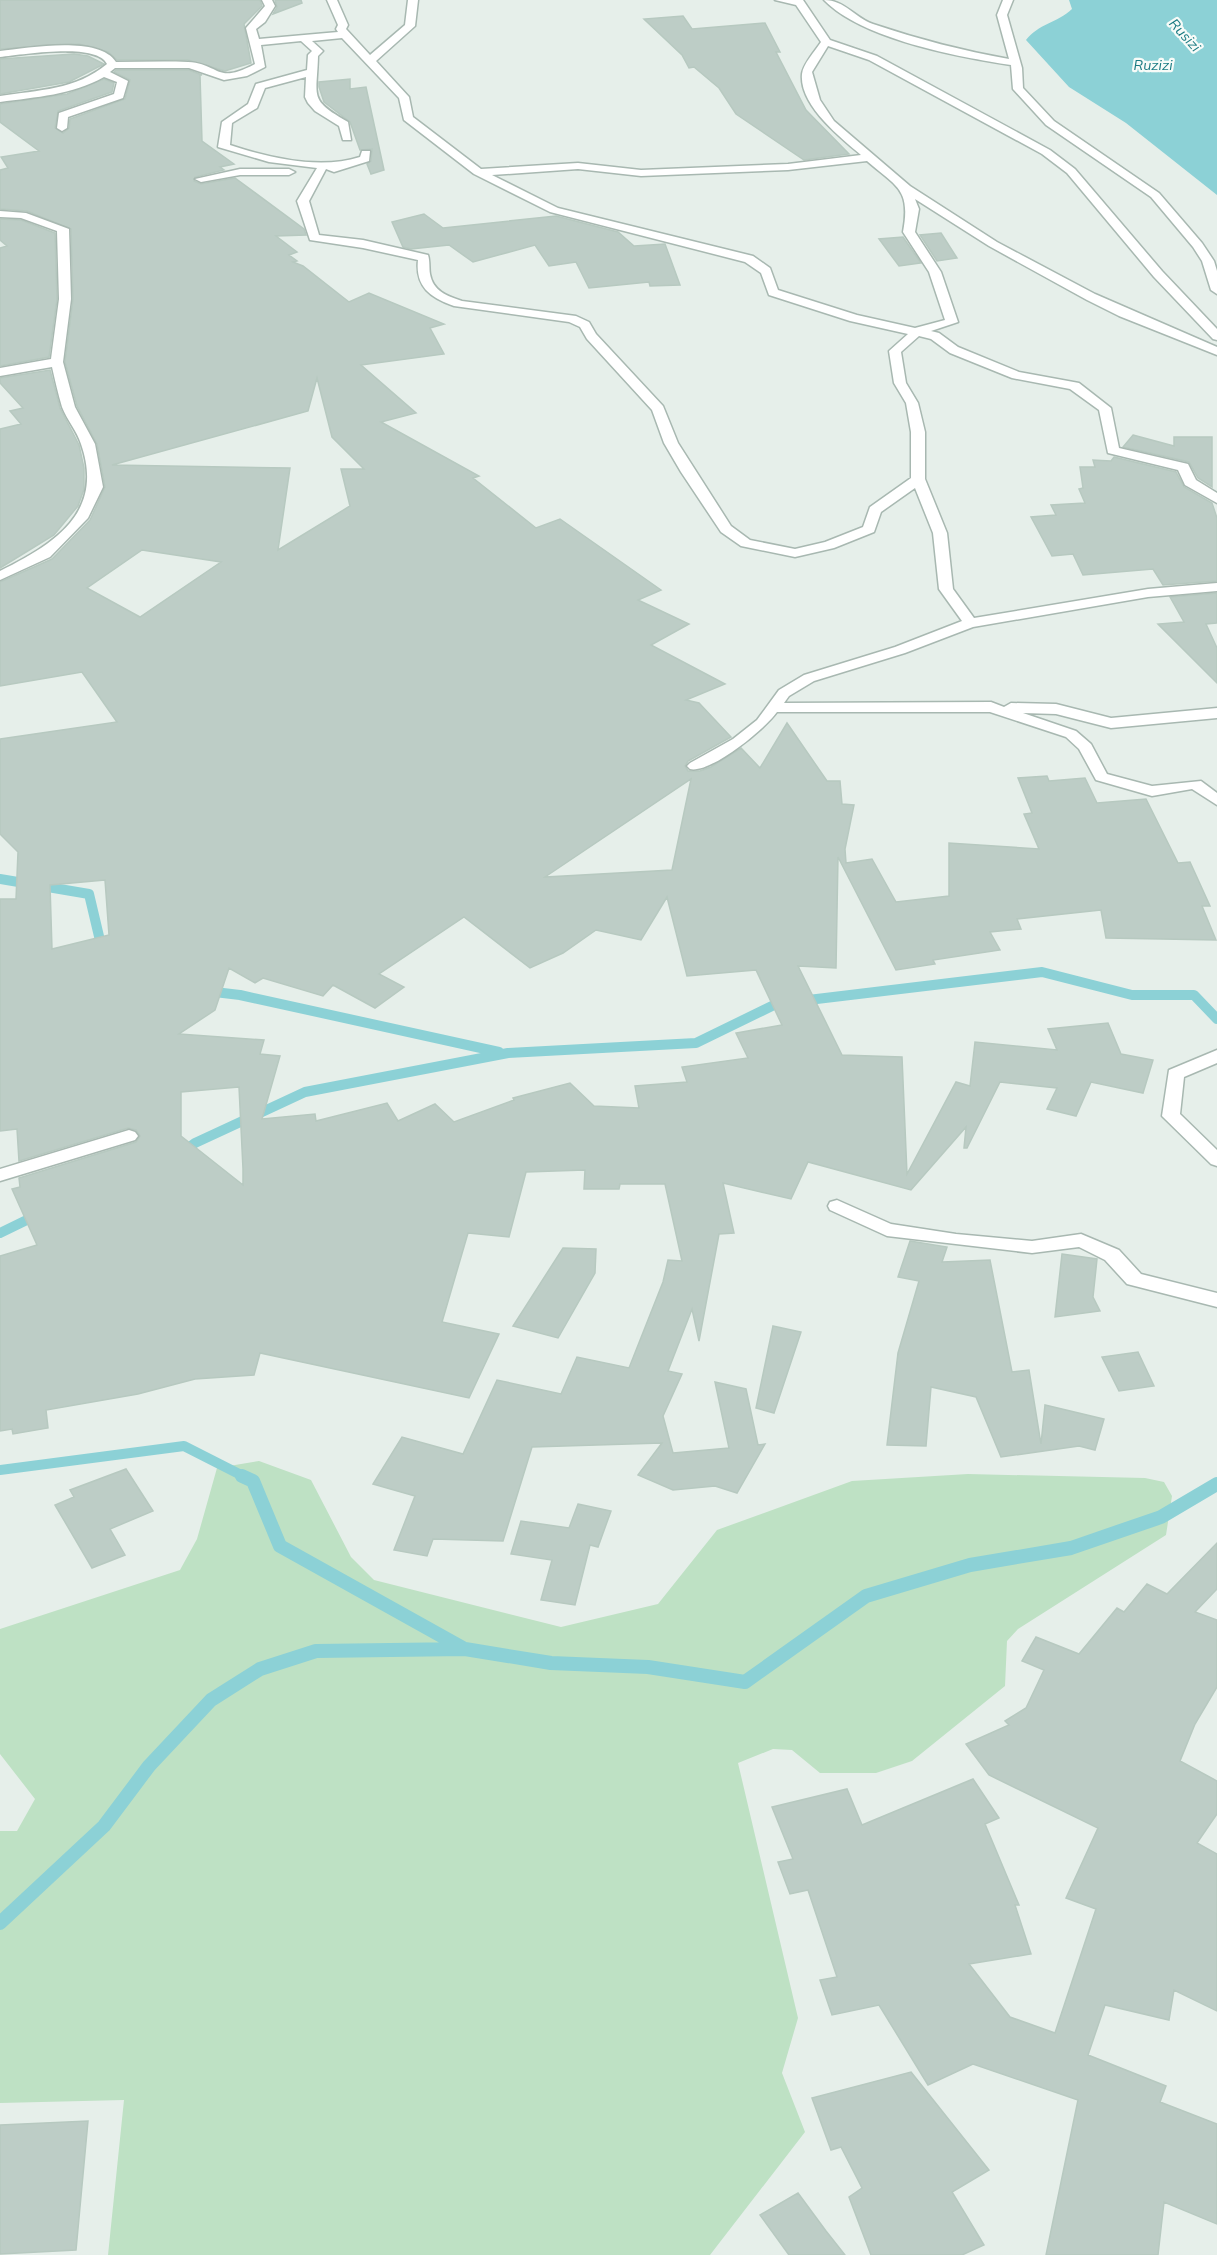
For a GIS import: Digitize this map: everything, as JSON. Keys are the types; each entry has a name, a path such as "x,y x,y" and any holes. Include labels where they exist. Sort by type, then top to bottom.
{"street":[{"path":"0,99 59,91 88,83 108,69 189,65 200,66 212,75 245,74 261,65 250,28 261,20 270,6 267,0"},
{"path":"332,0 343,25 341,29 404,97 408,118 478,172 554,210 749,259 766,271 772,292 854,318 934,336 954,350 1016,375 1074,387 1105,408 1113,450 1183,467 1190,482 1217,499"},
{"path":"370,62 410,26 413,0"},
{"path":"780,0 798,1 826,42 873,58 1046,152 1071,171 1158,274 1216,333"},
{"path":"829,0 866,25 966,55 1016,63"},
{"path":"1008,0 1002,15 1016,63 1018,89 1030,104 1071,139 1155,195 1198,245 1208,261 1217,290"},
{"path":"254,42 345,35"},
{"path":"302,37 318,51 313,55 308,94 318,110 344,124 347,138"},
{"path":"826,42 807,72 814,100 830,123 906,188 993,244 1091,297 1123,313 1217,351"},
{"path":"0,54 100,51 110,59 108,69"},
{"path":"62,128 63,115 118,96 123,81 108,69"},
{"path":"312,72 260,86 253,106 227,122 224,147 252,158 316,166 345,166"},
{"path":"201,179 240,172 321,170 345,166 365,159 366,153"},
{"path":"478,172 578,166 641,172 788,167 870,157"},
{"path":"321,170 303,201 314,238 363,244 424,258 424,278 433,293 463,304 572,319 585,325 591,336 658,409 671,443 726,530 746,543 795,553 829,546 869,529 875,510 918,479"},
{"path":"906,188 913,210 909,232 935,272 952,322 918,331 895,351 900,383 912,403 918,432 918,479 940,533 946,589 970,623"},
{"path":"0,214 22,215 63,230 65,299 57,362 69,407 88,444 96,487 83,515 68,534 45,554 0,576"},
{"path":"0,372 57,362"},
{"path":"695,766 738,742 762,723 784,693 809,678 900,650 970,623 1148,593 1217,587"},
{"path":"991,707 1071,734 1086,747 1101,777 1152,791 1195,784 1217,800"},
{"path":"772,708 1056,709 1111,723 1217,713"},
{"path":"1217,1056 1175,1074 1171,1116 1217,1160"},
{"path":"0,1175 129,1136"},
{"path":"837,1206 887,1230 1032,1247 1081,1240 1112,1255 1134,1279 1217,1300"}],"green space":[{"path":"259,1461 311,1480 351,1557 374,1580 561,1627 658,1604 717,1530 852,1481 968,1474 1145,1478 1164,1482 1172,1496 1166,1535 1018,1629 1007,1641 1005,1686 912,1761 876,1773 820,1773 792,1750 773,1749 738,1763 798,2018 782,2073 805,2132 710,2255 108,2255 124,2100 0,2103 0,1831 17,1831 35,1799 0,1754 0,1629 180,1570 197,1539 217,1468"}],"water":[{"name":"Ruzizi","path":"1069,0 1217,0 1217,195 1126,123 1069,87 1026,40 1036,30 1072,9"}],"building":[{"path":"0,0 260,0 262,6 244,24 251,63 225,71 188,60 117,60 108,52 79,44 0,49"},
{"path":"275,0 301,0 302,3 273,14 277,7"},
{"path":"683,16 692,29 765,23 780,52 776,52 806,110 849,154 804,160 736,114 719,88 694,67 689,68 682,55 644,19"},
{"path":"74,54 88,56 104,64 69,82 0,94 0,59"},
{"path":"116,70 189,70 202,75 200,75 202,141 234,164 220,167 224,170 195,177 194,181 201,184 235,178 304,229 306,235 276,236 297,252 289,255 297,261 293,262 303,266 349,302 369,293 444,324 430,328 444,354 361,365 416,413 381,422 479,476 473,478 536,528 560,519 661,590 638,600 689,624 651,645 725,684 686,700 699,703 731,737 688,761 685,766 688,771 700,771 711,767 741,748 760,768 787,723 827,781 840,781 842,804 854,805 845,849 846,863 872,859 896,902 949,896 949,843 1039,849 1024,814 1032,813 1018,778 1047,776 1049,781 1085,778 1097,803 1146,799 1178,863 1190,862 1210,906 1202,906 1216,940 1106,938 1101,910 1017,919 1021,929 990,932 1000,950 933,960 935,964 896,970 838,857 836,968 798,966 842,1055 902,1057 907,1174 956,1082 970,1086 975,1042 1057,1050 1048,1029 1108,1023 1121,1054 1153,1060 1143,1093 1091,1082 1076,1116 1047,1109 1057,1088 1000,1082 967,1148 964,1148 966,1127 911,1190 808,1162 791,1199 723,1183 734,1233 719,1234 699,1341 692,1309 668,1371 682,1374 663,1416 673,1453 729,1448 715,1382 746,1389 758,1445 765,1444 737,1493 715,1486 673,1490 638,1475 662,1443 532,1447 503,1541 433,1539 427,1556 394,1550 415,1496 373,1484 402,1437 463,1454 497,1380 561,1394 577,1357 629,1368 663,1282 668,1260 682,1261 665,1184 620,1184 619,1189 584,1189 585,1170 526,1172 509,1237 468,1233 442,1322 499,1334 469,1398 260,1353 254,1375 195,1379 138,1394 46,1410 48,1428 13,1434 12,1429 0,1431 0,1256 37,1245 12,1189 20,1187 19,1178 136,1142 140,1136 136,1130 128,1128 19,1161 17,1129 0,1131 0,899 16,899 18,852 0,834 0,739 117,722 82,672 0,686 0,582 52,559 90,520 105,487 97,444 77,406 65,362 73,299 71,229 27,211 0,209 0,170 8,168 1,157 39,151 0,122 0,104 67,94 104,79 114,83 112,92 58,111 55,128 63,133 69,128 70,119 125,99 130,80 114,72","holes":["317,378 332,437 364,469 341,469 350,506 278,550 290,468 112,465 308,411","142,550 221,562 140,617 87,588","691,779 672,870 545,877","105,880 109,935 52,949 50,885","667,897 687,976 756,970 782,1025 736,1033 748,1058 682,1067 687,1082 635,1086 639,1108 594,1106 570,1083 513,1098 514,1100 454,1122 435,1104 398,1121 387,1103 316,1121 315,1114 262,1119 280,1056 260,1054 264,1040 179,1034 215,1010 229,968 255,983 263,978 323,996 333,985 375,1008 404,987 379,974 464,917 530,968 563,953 596,930 641,940","239,1087 243,1185 181,1136 181,1092"]},
{"path":"350,79 350,89 366,87 384,170 371,174 367,164 371,161 372,149 360,150 350,122 324,102 319,87 319,82"},
{"path":"424,214 443,228 556,216 618,232 634,246 665,244 680,285 650,286 649,282 589,288 576,262 549,266 535,245 473,262 449,245 411,249 403,247 392,222"},
{"path":"0,219 21,220 55,233 57,299 49,357 0,366 0,248 7,246 0,240"},
{"path":"941,233 957,258 937,261 920,235"},
{"path":"903,237 921,263 899,266 879,239"},
{"path":"50,370 60,408 79,445 84,468 84,489 78,506 54,535 0,568 0,429 21,424 10,411 23,408 0,383 0,378"},
{"path":"1133,435 1174,446 1174,437 1212,437 1212,487 1198,478 1189,462 1123,447"},
{"path":"1114,457 1176,472 1184,487 1212,503 1217,518 1217,581 1163,585 1153,569 1083,575 1073,554 1052,556 1031,517 1056,515 1051,505 1085,503 1079,489 1083,488 1080,467 1095,467 1093,460 1111,461"},
{"path":"1217,593 1217,623 1206,624 1217,648 1217,683 1158,624 1184,622 1170,597"},
{"path":"910,1241 947,1247 942,1262 990,1260 1012,1372 1029,1370 1041,1444 1045,1405 1104,1419 1095,1450 1079,1446 1001,1457 976,1397 931,1387 926,1446 887,1445 898,1353 919,1281 898,1277"},
{"path":"563,1248 596,1249 595,1273 558,1338 513,1326"},
{"path":"1062,1254 1097,1259 1093,1297 1100,1311 1055,1317"},
{"path":"773,1326 801,1332 774,1413 756,1408"},
{"path":"1138,1352 1154,1386 1119,1391 1102,1357"},
{"path":"126,1469 153,1511 110,1529 125,1555 92,1568 55,1505 74,1497 70,1490"},
{"path":"578,1504 611,1511 598,1547 590,1545 575,1605 541,1600 552,1560 511,1554 521,1521 569,1528"},
{"path":"1217,1543 1217,1589 1195,1612 1217,1620 1217,1687 1195,1724 1180,1761 1217,1781 1217,1814 1197,1843 1217,1854 1217,2011 1174,1990 1169,2020 1105,2005 1088,2055 1166,2086 1160,2102 1217,2124 1217,2224 1164,2202 1158,2255 1046,2255 1078,2100 973,2064 928,2085 879,2005 832,2015 820,1980 837,1977 808,1890 790,1894 778,1862 793,1859 772,1807 847,1789 862,1825 973,1779 999,1818 985,1824 1019,1905 1015,1905 1031,1954 969,1964 1010,2017 1055,2033 1096,1909 1066,1898 1098,1828 989,1775 966,1744 1009,1725 1005,1721 1026,1708 1044,1670 1022,1661 1036,1637 1079,1654 1117,1608 1124,1612 1147,1584 1167,1594"},
{"path":"911,2072 989,2170 952,2192 984,2245 962,2255 871,2255 849,2197 862,2188 841,2147 831,2150 812,2098"},
{"path":"88,2121 76,2250 0,2254 0,2125"},
{"path":"798,2193 845,2255 789,2255 760,2215"}],"waterway":[{"path":"0,879 89,894 102,949"},
{"path":"800,1001 1042,972 1132,995 1194,995 1217,1019"},
{"path":"206,991 240,995 499,1052"},
{"path":"183,1152 195,1143 305,1092 508,1053 696,1043 776,1004 785,1003"},
{"path":"0,1233 37,1215"},
{"path":"0,1470 184,1446 245,1477"},
{"path":"242,1476 253,1481 280,1546 463,1648"},
{"path":"0,1923 104,1826 149,1766 211,1700 260,1669 316,1651 465,1649 551,1663 648,1667 745,1682 866,1596 970,1565 1071,1548 1161,1517 1217,1484"}],"water label":[{"name":"Rusizi","path":"1185,35"}]}
